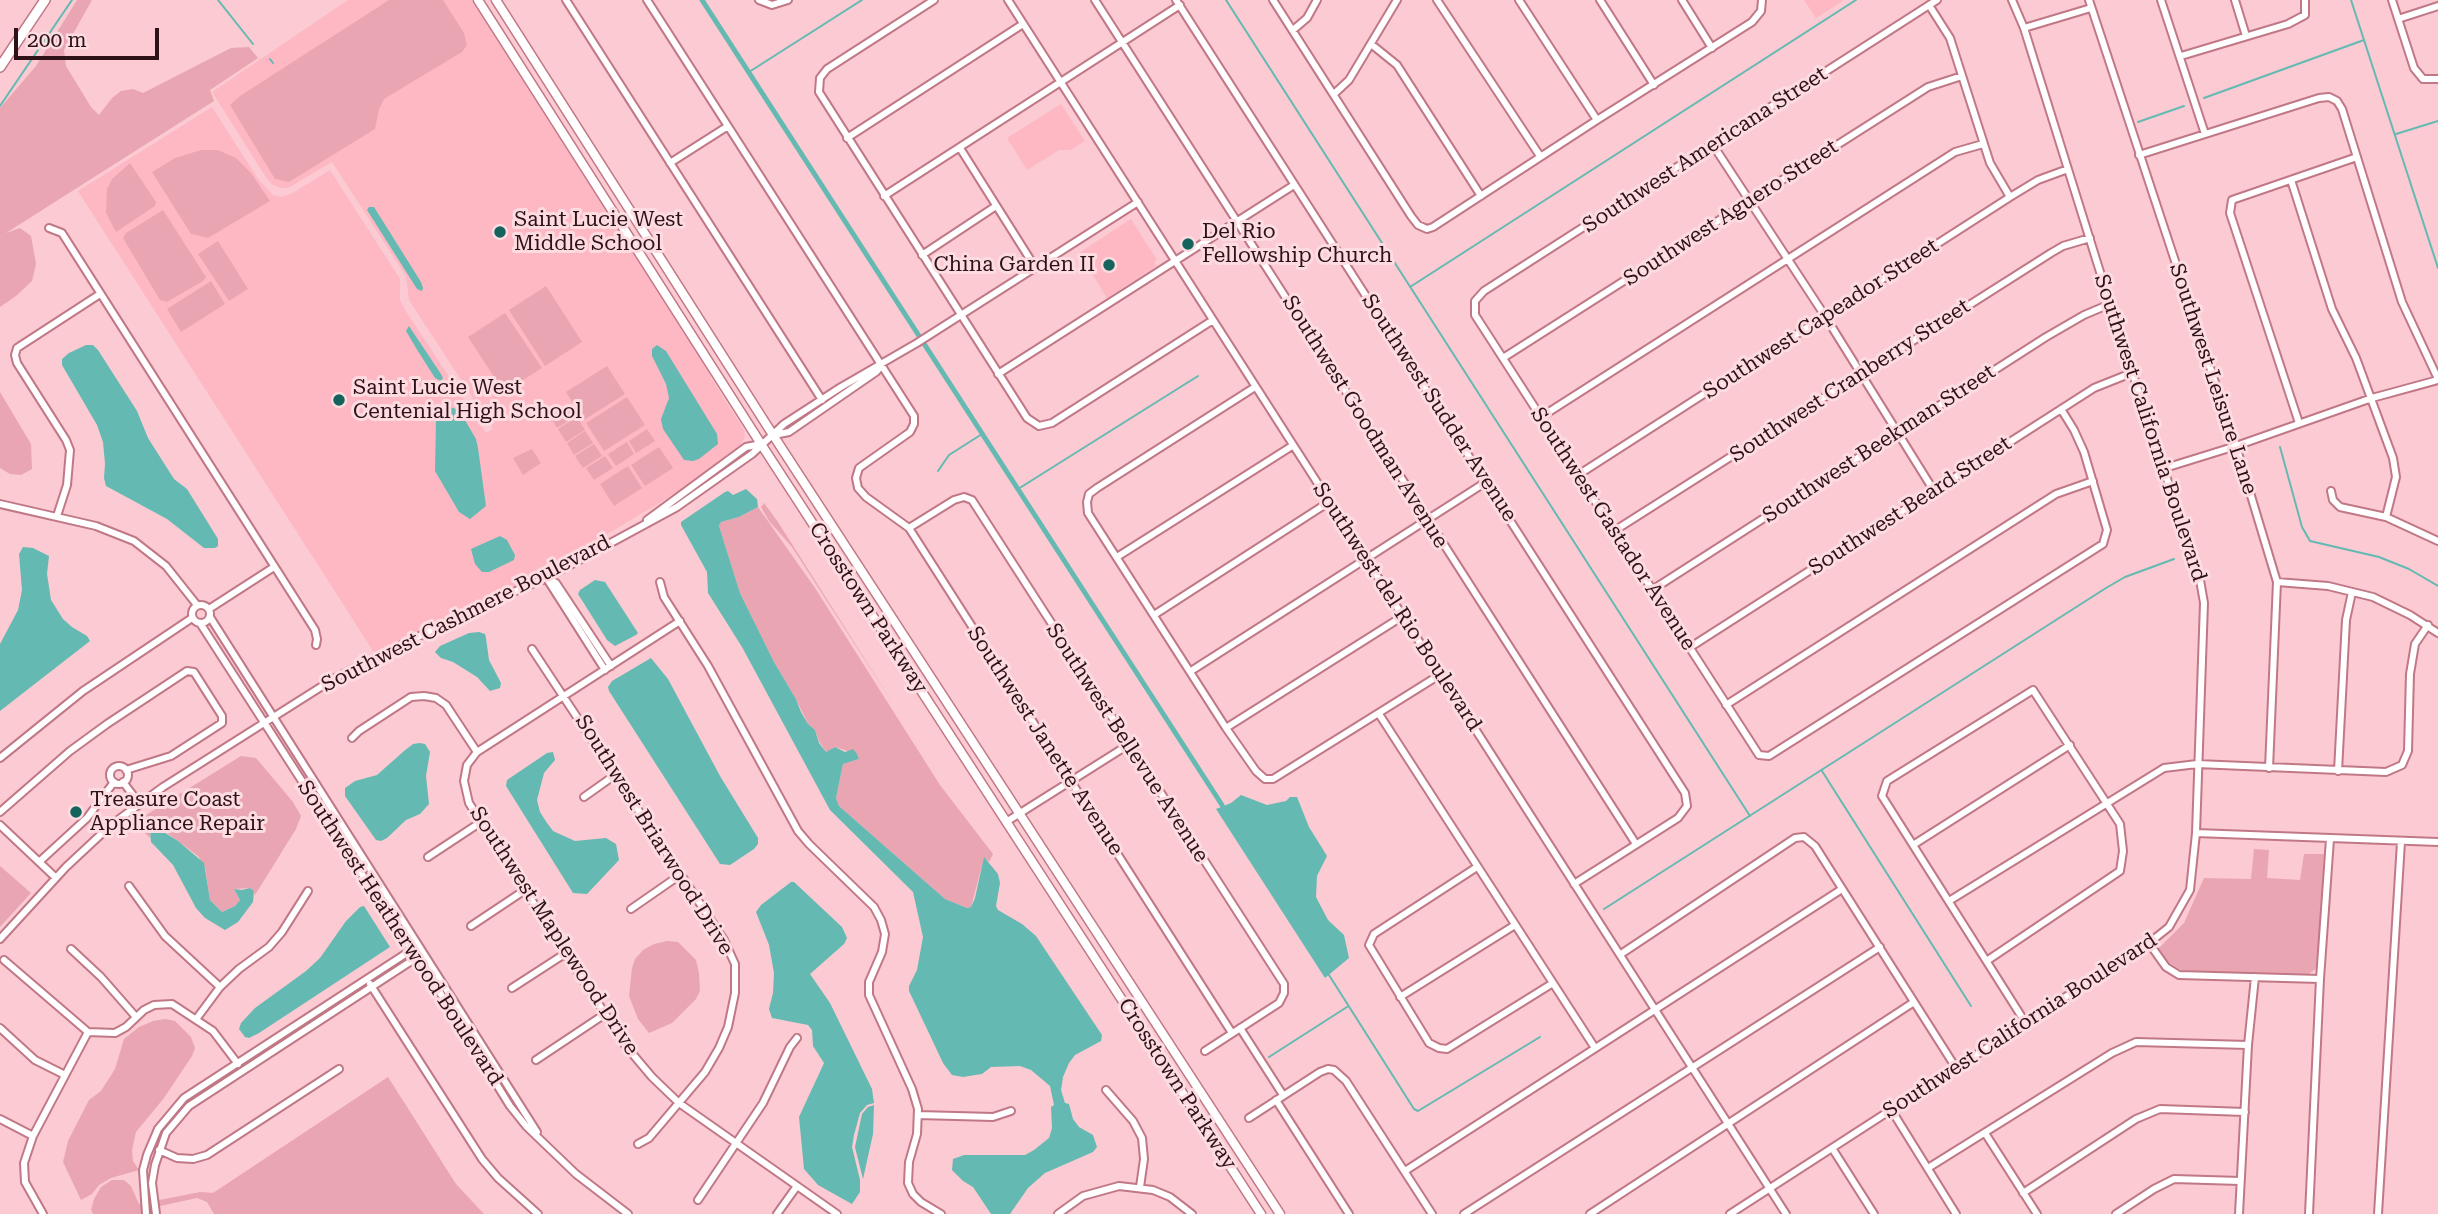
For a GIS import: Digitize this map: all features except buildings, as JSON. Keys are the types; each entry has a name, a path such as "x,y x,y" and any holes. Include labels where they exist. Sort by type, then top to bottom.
{"highway":[{"path":"0,66 45,0"},
{"path":"0,58 32,20"}],"main road":[{"name":"Crosstown Parkway","path":"478,0 761,444 1261,1214"},
{"name":"Crosstown Parkway","path":"496,0 773,435 1280,1214"}],"street":[{"path":"566,0 822,400"},
{"path":"647,0 882,365"},
{"path":"760,0 772,5 788,0"},
{"path":"934,0 923,3 827,69 818,83 824,103 1027,418 1039,426 1052,423 1213,320"},
{"name":"Southwest del Rio Boulevard","path":"1008,0 1786,1214"},
{"name":"Southwest Goodman Avenue","path":"1095,0 1636,844"},
{"path":"1273,0 1415,222 1424,228 1433,227 1758,17 1762,0"},
{"path":"1293,30 1307,18 1317,0"},
{"path":"1334,94 1346,86 1397,0"},
{"path":"1437,0 1540,156"},
{"path":"1519,0 1597,120"},
{"path":"1600,0 1654,85"},
{"path":"1682,0 1712,48"},
{"name":"Southwest Americana Street","path":"1475,301 1484,291 1937,0"},
{"name":"Southwest California Boulevard","path":"1730,1214 2149,943 2169,927 2190,890 2196,833 2203,591 2024,29 2012,0"},
{"name":"Southwest Leisure Lane","path":"2089,0 2236,446 2277,582 2269,768"},
{"path":"2161,0 2205,134"},
{"path":"2235,0 2246,36"},
{"path":"2181,56 2288,24 2305,15 2305,0"},
{"path":"2392,0 2417,73 2423,79 2438,79"},
{"path":"884,196 1122,43 1178,3"},
{"name":"Southwest Sudder Avenue","path":"1178,3 1685,793 1686,806 1678,818 1636,844"},
{"path":"1928,5 1950,38 1983,144 1993,170 2010,197"},
{"path":"2398,19 2438,6"},
{"path":"2024,29 2091,8"},
{"path":"847,138 1023,24"},
{"path":"1371,44 1397,65 1481,196"},
{"name":"Southwest Aguero Street","path":"1503,358 1928,87 1962,76"},
{"path":"2139,155 2325,97 2337,101 2346,121 2402,302 2438,379 2372,398 2165,468"},
{"path":"670,163 728,126"},
{"path":"1541,417 1955,152 1983,144"},
{"path":"1713,145 1825,316 1934,491"},
{"path":"960,148 1035,267"},
{"path":"2300,423 2230,213 2232,200 2357,158"},
{"name":"Southwest Capeador Street","path":"1578,475 2010,197 2038,180 2068,169"},
{"path":"2291,180 2332,309 2356,358 2393,458 2396,477 2386,517"},
{"path":"998,374 1294,185"},
{"name":"Southwest Cashmere Boulevard","path":"0,939 55,877 139,803 335,678 474,609 546,578 640,526 746,447 761,444 784,424 1138,202"},
{"path":"922,255 996,206"},
{"path":"49,228 62,233 315,630 316,645"},
{"name":"Southwest Cranberry Street","path":"1614,531 2057,249 2090,238"},
{"path":"57,516 67,485 70,450 17,363 15,355 17,348 100,294"},
{"name":"Southwest Gastador Avenue","path":"1475,301 1475,315 1759,755 1769,756 2103,544 2108,530 2092,481"},
{"name":"Southwest Beekman Street","path":"1652,590 2046,337 2084,315 2110,304"},
{"name":"Southwest Cashmere Boulevard","path":"773,435 789,432 876,372 882,365"},
{"name":"Southwest Janette Avenue","path":"882,365 914,416 914,424 910,432 859,468 856,478 858,488 866,497 909,528 1232,1033"},
{"name":"Southwest Beard Street","path":"1689,648 2102,383 2134,372"},
{"path":"1255,387 1097,488 1089,494 1087,502 1088,513 1226,728 1256,771 1265,779 1273,779 1441,674"},
{"path":"1726,705 2056,494 2092,481 2078,438 2061,409"},
{"path":"1117,557 1292,446"},
{"path":"1191,671 1486,482"},
{"path":"2331,491 2333,500 2340,507 2386,517 2438,541"},
{"name":"Southwest Bellevue Avenue","path":"909,528 954,500 964,497 972,500 1284,985 1284,993 1279,1003 1240,1028"},
{"path":"1154,615 1329,502"},
{"path":"0,503 57,516 120,534 134,541 166,566 197,605 205,606 209,613"},
{"path":"192,618 200,623 206,621 209,613 274,567"},
{"path":"546,578 608,668"},
{"path":"660,582 664,597 708,666 798,831 874,907 881,920 885,934 883,952 869,982 869,995 912,1090 918,1115 918,1134 909,1162 908,1183 921,1202 941,1214"},
{"path":"2277,582 2328,586 2352,592 2399,608 2438,633"},
{"path":"2338,771 2346,620 2352,592"},
{"path":"192,618 192,610 197,605"},
{"name":"Southwest Heatherwood Boulevard","path":"209,613 510,1106 576,1174 628,1214"},
{"path":"1226,728 1402,616"},
{"path":"0,758 83,691 192,618"},
{"path":"352,738 411,697 424,696 436,698 446,705 477,752 680,621"},
{"name":"Southwest Heatherwood Boulevard","path":"200,623 405,941 415,948"},
{"path":"1949,901 2164,768 2197,764 2386,772 2402,765 2408,751 2410,674 2415,643 2428,625"},
{"name":"Southwest Briarwood Drive","path":"532,649 724,940 735,964 735,993 728,1027 719,1048 705,1072 679,1103 649,1138 638,1144"},
{"path":"227,662 233,656"},
{"path":"0,812 79,744 187,671 194,672 223,720 171,756 126,770"},
{"path":"1988,960 2120,872 2123,851 2120,824 2033,690 1887,781 1882,796 2025,1022"},
{"path":"1379,714 1595,1048"},
{"path":"1006,822 1128,745"},
{"path":"1913,845 2070,745"},
{"name":"Southwest Maplewood Drive","path":"477,752 467,765 464,781 469,803 625,1045 679,1103 837,1214"},
{"path":"114,782 110,776 113,768 120,766 126,770 127,777 123,782"},
{"path":"584,797 615,775"},
{"path":"114,782 123,782"},
{"path":"39,862 87,818 114,782"},
{"path":"123,782 139,803"},
{"path":"428,857 481,822"},
{"path":"0,825 55,877"},
{"path":"2196,833 2438,842"},
{"path":"1621,954 1795,838 1804,837 1815,846 1956,1068"},
{"path":"2309,1214 2320,979 2330,839"},
{"path":"2378,1214 2401,842"},
{"path":"1574,884 1636,844"},
{"path":"1477,867 1374,934 1369,945 1429,1043 1447,1049 1553,983"},
{"path":"631,909 680,876"},
{"path":"129,886 165,936 220,987"},
{"path":"471,926 525,890"},
{"path":"1405,1171 1842,890"},
{"path":"197,1018 220,987 269,947 309,891"},
{"path":"1400,997 1515,925"},
{"path":"2149,943 2166,967 2174,973 2320,979"},
{"path":"1464,1214 1880,947"},
{"path":"146,1214 143,1170 150,1146 158,1129 184,1098 415,948"},
{"path":"71,949 101,977 136,1017"},
{"path":"512,988 566,953"},
{"path":"156,1214 152,1183 159,1150 166,1133 189,1106 420,956"},
{"path":"4,960 88,1032 115,1032 154,1005 172,1004 213,1031 242,1072"},
{"path":"2239,1214 2248,1045 2255,977"},
{"path":"367,979 482,1159 538,1214"},
{"path":"1590,1214 1914,1002"},
{"path":"536,1060 606,1014"},
{"path":"0,1028 36,1060 65,1075"},
{"path":"1205,1051 1240,1028 1349,1214"},
{"path":"43,1214 25,1182 24,1163 33,1136 88,1032"},
{"path":"698,1200 763,1103 797,1038"},
{"path":"1928,1168 2112,1053 2136,1042 2248,1045"},
{"path":"150,1146 177,1158 193,1159 207,1155 339,1069"},
{"path":"1249,1118 1320,1072 1331,1069 1339,1073 1432,1214"},
{"path":"1107,1090 1133,1121 1142,1138 1144,1159 1140,1187"},
{"path":"2023,1193 2136,1119 2160,1109 2245,1112"},
{"path":"918,1115 993,1117 1011,1111"},
{"path":"1892,1111 1956,1214"},
{"path":"0,1119 33,1136"},
{"path":"1985,1133 2037,1214"},
{"path":"1832,1148 1874,1214"},
{"path":"2117,1214 2174,1179 2240,1181"},
{"path":"777,1214 797,1186"},
{"path":"1058,1214 1068,1205 1098,1190 1119,1186 1140,1187 1170,1197 1192,1214"}],"shaded area":[{"path":"77,0 92,0 64,50 66,66 91,107 99,115 121,91 133,89 143,93 231,48 249,47 258,58 210,90 214,101 6,233 20,228 31,236 36,264 32,281 0,307 0,108 36,66"},
{"name":"Saint Lucie West Centenial High School","path":"348,0 472,0 523,75 709,368 711,378 744,430 745,437 741,444 681,490 544,572 375,654 78,191 212,107 258,179 273,195 281,197 291,194 330,170 400,279 400,300 407,313 486,433 493,429 409,300 406,276 332,162 288,188 273,185 212,92"},
{"path":"389,0 443,0 464,33 467,45 462,52 384,99 375,129 289,182 275,179 230,105"},
{"path":"1804,0 1844,0 1816,18"},
{"path":"1061,104 1085,141 1070,150 1059,150 1027,170 1007,138"},
{"path":"201,150 218,150 236,158 251,173 270,201 208,238 191,234 152,172 175,158"},
{"path":"130,163 156,202 155,206 116,232 106,213 107,189 112,179"},
{"path":"163,210 206,277 167,302 160,300 123,238 126,233"},
{"path":"1131,219 1157,260 1154,262 1156,266 1107,298 1079,253"},
{"path":"218,241 248,289 229,301 198,254"},
{"path":"211,281 225,304 181,332 167,309"},
{"path":"546,286 582,342 545,366 509,310"},
{"path":"505,313 542,368 504,392 468,337"},
{"path":"607,366 625,394 584,420 566,392"},
{"path":"0,392 31,444 32,469 21,475 10,474 0,468"},
{"path":"627,397 645,425 604,451 586,423"},
{"path":"568,404 576,416 557,428 550,416"},
{"path":"577,417 585,430 566,442 558,429"},
{"path":"647,429 655,441 636,453 629,441"},
{"path":"585,431 593,443 574,455 567,443"},
{"path":"627,442 634,454 616,466 608,454"},
{"path":"594,444 602,456 583,468 575,456"},
{"path":"659,447 673,468 645,486 631,465"},
{"path":"532,449 541,463 523,475 513,458"},
{"path":"605,456 613,468 594,480 586,468"},
{"path":"628,466 642,488 614,506 600,484"},
{"path":"764,503 894,705 792,547 769,521 761,507"},
{"path":"758,507 815,588 940,785 993,854 989,862 984,858 971,907 967,908 945,899 839,806 836,798 843,764 859,759 857,754 835,747 826,752 815,730 808,724 740,593 719,526 721,522 739,517"},
{"path":"241,756 256,758 293,802 301,816 296,829 255,895 250,888 234,889 240,900 235,906 222,912 210,900 205,867 198,856 163,830 150,832 150,838 137,825 146,815"},
{"path":"2254,849 2269,850 2267,878 2300,880 2304,854 2324,854 2318,967 2306,976 2183,971 2166,961 2158,949 2184,923 2204,878 2251,879"},
{"path":"0,866 31,893 0,927"},
{"path":"667,941 678,942 696,960 700,991 696,999 672,1023 649,1033 638,1019 629,996 632,968 635,959 643,950"},
{"path":"165,1019 175,1021 191,1037 195,1048 192,1056 164,1098 136,1132 132,1150 133,1161 139,1170 111,1178 81,1200 63,1162 68,1141 89,1100 101,1091 115,1069 124,1039 139,1027"},
{"path":"388,1077 456,1184 484,1214 214,1214 207,1202 197,1198 142,1210 142,1214 93,1214 91,1210 101,1187 112,1180 124,1180 131,1186 139,1204 200,1192 213,1193"}],"water":[{"path":"374,207 421,282 422,291 417,289 367,210"},
{"path":"409,326 441,374 441,381 435,378 406,331"},
{"path":"86,345 93,345 98,350 137,411 148,438 174,479 187,489 218,539 218,546 215,548 204,548 167,519 106,486 103,442 97,425 62,365 62,359 69,353"},
{"path":"657,345 666,351 717,434 718,444 699,459 684,460 663,429 661,419 669,398 666,384 652,356 652,349"},
{"path":"450,407 459,410 476,439 478,448 486,506 470,519 459,512 435,471 436,418"},
{"path":"746,489 757,499 758,507 739,517 721,522 719,526 740,593 801,712 815,730 819,743 826,752 835,747 845,752 853,749 857,754 859,759 843,764 836,798 839,806 945,899 967,908 971,907 975,898 984,857 998,874 998,910 1036,936 1102,1035 1101,1041 1075,1055 1069,1063 1061,1090 1073,1119 1079,1127 1093,1135 1097,1147 1093,1152 1045,1173 1028,1188 1010,1214 991,1214 973,1187 952,1170 953,1159 964,1155 1025,1155 1034,1150 1049,1138 1052,1128 1051,1107 1054,1105 1050,1086 1031,1070 1020,1066 991,1067 982,1074 963,1077 952,1075 943,1063 909,991 917,970 923,937 913,892 830,810 742,647 708,593 707,572 681,525 681,522 725,492 733,495"},
{"path":"500,536 507,540 515,555 514,560 489,572 482,572 475,564 471,549"},
{"path":"23,547 33,548 49,556 47,574 51,600 63,619 90,641 0,711 0,644 18,610 22,590 19,554"},
{"path":"595,580 605,582 638,633 615,646 607,640 578,594"},
{"path":"469,633 485,634 489,660 501,683 500,688 490,691 477,677 435,652 440,646"},
{"path":"651,658 668,679 720,776 758,838 754,849 730,865 720,864 609,691 608,687 612,681"},
{"path":"413,744 425,744 430,752 426,776 429,804 420,814 406,820 387,838 376,840 345,796 345,788 355,781 377,775"},
{"path":"553,752 555,760 544,773 537,800 540,812 553,831 575,841 606,838 616,844 619,860 587,894 573,893 506,786 507,780 547,753"},
{"path":"1241,795 1267,805 1297,797 1309,827 1327,856 1317,876 1316,897 1328,920 1344,935 1349,958 1325,978 1216,809"},
{"path":"159,829 204,863 210,900 222,912 235,906 240,900 234,889 250,888 254,891 253,902 238,922 225,930 205,918 196,908 173,865 151,842 150,832"},
{"path":"791,882 842,927 847,938 844,944 810,974 830,1003 872,1089 874,1103 867,1105 860,1113 854,1135 852,1147 860,1180 860,1192 852,1204 818,1185 804,1169 799,1117 824,1063 813,1046 812,1030 808,1025 772,1018 769,1009 774,973 769,945 756,912"},
{"path":"364,906 390,947 259,1033 245,1037 239,1029 241,1023 255,1008 320,958 346,921"},
{"path":"874,1105 873,1134 863,1179 855,1147 862,1114"}],"waterway":[{"path":"0,106 72,0"},
{"path":"218,0 253,44"},
{"path":"702,0 1222,805"},
{"path":"749,72 862,0"},
{"path":"1226,0 1750,816"},
{"path":"1410,287 1856,0"},
{"path":"2351,0 2438,268"},
{"path":"2204,98 2364,40"},
{"path":"270,59 273,63"},
{"path":"2138,122 2184,106"},
{"path":"2396,134 2438,121"},
{"path":"1018,489 1198,376"},
{"path":"938,471 949,455 982,434"},
{"path":"2280,447 2302,527 2310,541 2379,557 2409,569 2438,586"},
{"path":"1604,909 2106,588 2125,577 2174,559"},
{"path":"1822,771 1971,1006"},
{"path":"1329,975 1414,1109 1418,1111 1540,1037"},
{"path":"1269,1057 1347,1007"}],"place":[{"name":"Saint Lucie West Middle School","path":"500,232"},
{"name":"Del Rio Fellowship Church","path":"1188,244"},
{"name":"China Garden II","path":"1109,265"},
{"name":"Saint Lucie West Centenial High School","path":"339,400"},
{"name":"Treasure Coast Appliance Repair","path":"76,812"}]}
